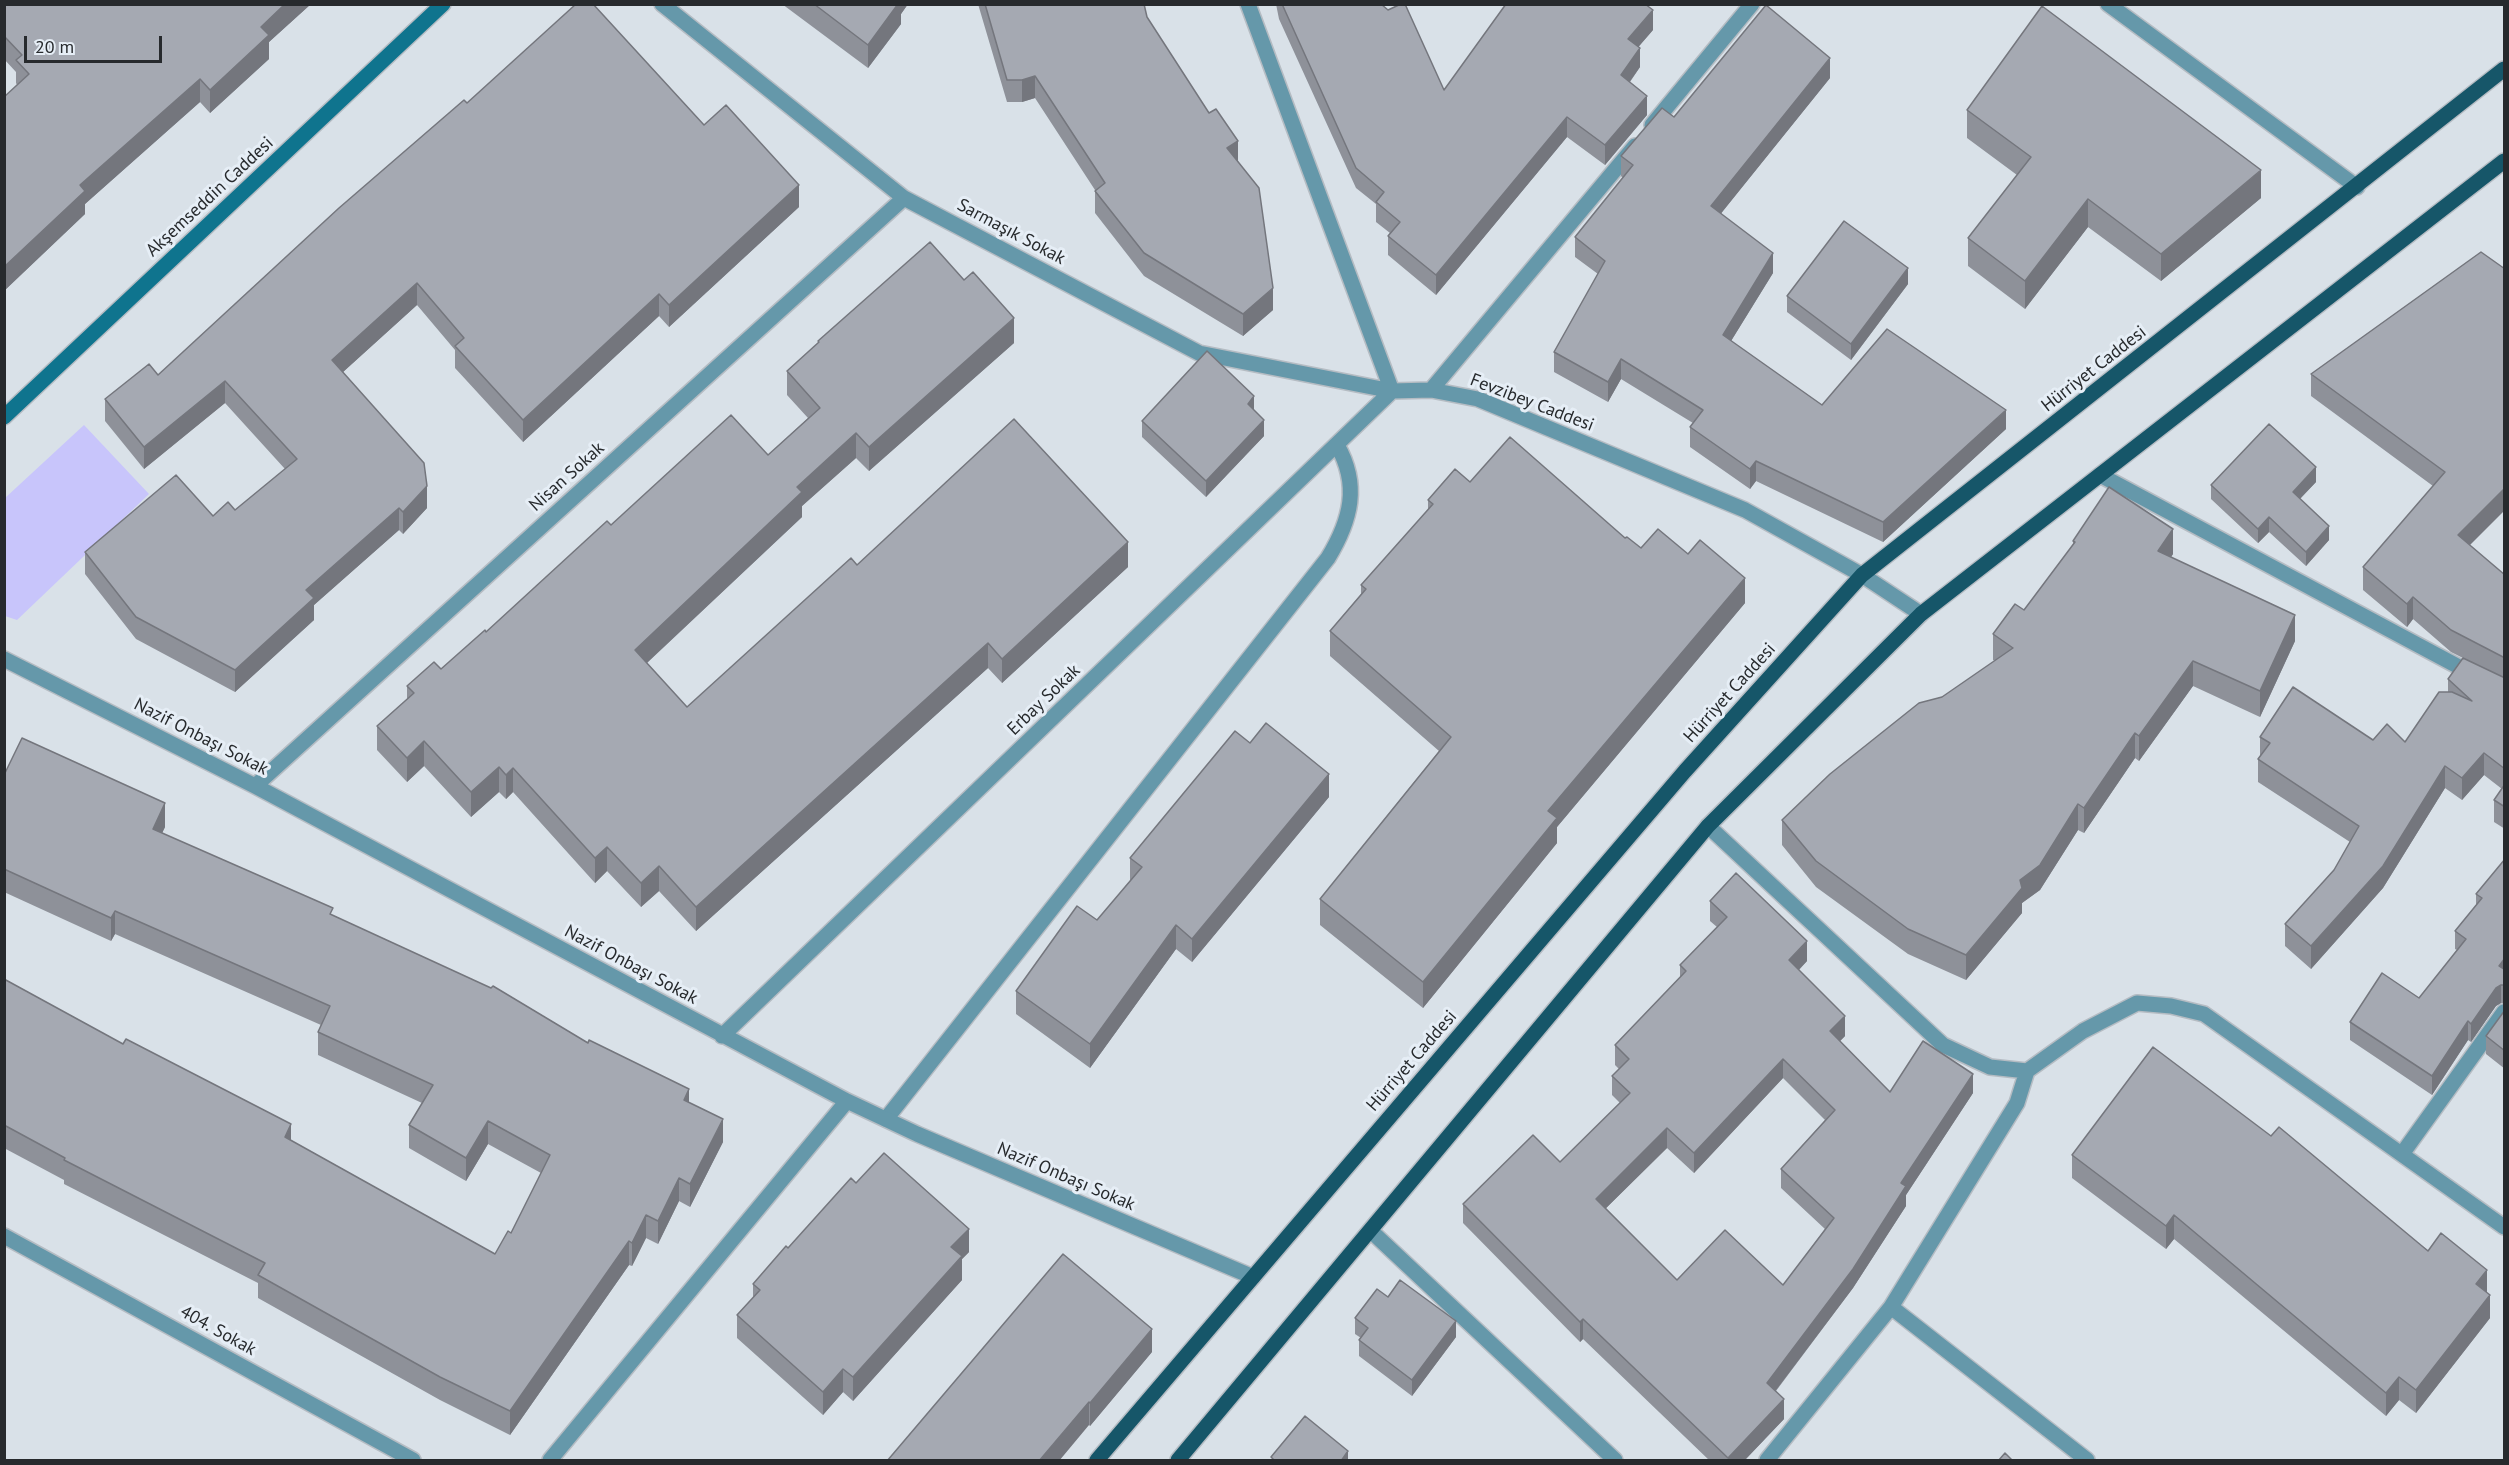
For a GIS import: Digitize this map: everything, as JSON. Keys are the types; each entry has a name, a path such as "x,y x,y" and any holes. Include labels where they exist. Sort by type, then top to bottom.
{"main road":[{"name":"Akşemseddin Caddesi","path":"4,417 443,4"},
{"name":"Hürriyet Caddesi","path":"1097,1461 1685,771 1862,575 2505,69"},
{"path":"1178,1461 1708,826 1921,615 2505,161"}],"street":[{"name":"Sarmaşık Sokak","path":"662,4 904,198 1199,353 1392,391"},
{"path":"1248,4 1392,391"},
{"path":"1431,390 1752,4"},
{"path":"2108,4 2357,187"},
{"name":"Nisan Sokak","path":"255,786 904,198"},
{"name":"Fevzibey Caddesi","path":"1392,391 1431,390 1478,399 1745,510 1862,575 1921,615"},
{"name":"Erbay Sokak","path":"722,1036 1392,391"},
{"path":"886,1119 1328,558 1343,529 1351,498 1347,462 1337,445"},
{"path":"2100,475 2505,692"},
{"name":"Nazif Onbaşı Sokak","path":"4,658 255,786 847,1101 916,1134 1253,1277"},
{"path":"1708,826 1943,1045 1990,1067 2027,1071"},
{"path":"1767,1461 1891,1307 2017,1103 2027,1071 2083,1031 2137,1003 2171,1006 2204,1014 2505,1227"},
{"path":"2402,1154 2505,1012"},
{"path":"550,1461 847,1101"},
{"path":"1371,1231 1615,1461"},
{"name":"404. Sokak","path":"4,1236 413,1461"},
{"path":"1891,1307 2087,1461"}],"shaded area":[{"path":"84,425 149,494 17,620 5,616 5,498"}],"building":[{"path":"4,4 285,4 261,27 269,35 210,90 200,79 80,185 85,191 4,267 4,97 29,74 16,60 22,55 4,36"},
{"path":"576,4 593,4 704,125 726,105 799,185 669,305 659,294 523,420 455,346 464,338 417,283 332,360 424,463 427,486 403,512 399,508 306,590 314,598 235,670 136,617 85,552 176,475 213,516 228,502 235,510 297,459 225,381 144,447 105,399 149,364 158,375 339,208 464,100 467,103"},
{"path":"814,4 898,4 868,45"},
{"path":"985,4 1144,4 1147,17 1209,113 1216,109 1238,141 1227,148 1259,188 1273,288 1243,314 1144,253 1095,191 1105,183 1035,76 1022,80 1007,80"},
{"path":"1282,4 1381,4 1388,10 1405,4 1444,90 1506,4 1645,4 1653,10 1628,39 1640,48 1621,75 1647,96 1605,145 1567,117 1436,275 1388,236 1400,222 1376,202 1384,192 1356,168"},
{"path":"1766,5 1830,58 1711,206 1773,253 1723,335 1822,405 1887,329 2006,410 1883,522 1756,461 1750,469 1690,427 1703,410 1621,359 1608,382 1554,352 1605,261 1575,237 1633,165 1621,156 1662,108 1674,117"},
{"path":"2042,6 2261,170 2161,254 2088,199 2025,281 1968,238 2031,157 1967,110"},
{"path":"1844,221 1908,268 1851,344 1787,296"},
{"path":"930,242 964,280 973,272 1014,318 869,447 856,433 797,487 802,492 635,650 687,707 851,558 857,565 1014,419 1128,542 1002,659 988,643 696,907 659,866 641,883 607,847 595,858 513,768 506,775 499,767 471,792 424,741 407,758 377,726 414,693 407,686 434,662 441,669 485,630 486,632 607,521 611,525 731,415 768,455 820,408 787,371"},
{"path":"2481,252 2505,269 2505,488 2458,535 2505,575 2505,658 2451,630 2413,597 2407,604 2363,567 2445,472 2311,374"},
{"path":"1207,351 1254,396 1248,404 1264,420 1206,481 1142,421"},
{"path":"2269,424 2316,467 2293,492 2329,526 2306,552 2269,517 2258,529 2211,485"},
{"path":"1510,437 1625,538 1627,537 1641,548 1658,529 1688,554 1700,540 1745,578 1548,811 1557,818 1423,982 1320,899 1451,737 1330,631 1366,589 1361,585 1433,504 1428,500 1455,469 1470,482"},
{"path":"2109,487 2173,529 2158,551 2295,615 2260,691 2193,661 2139,736 2135,733 2084,808 2078,804 2040,865 2020,880 2022,888 1966,955 1908,929 1816,861 1782,820 1830,774 1919,703 1942,697 2013,648 1993,634 2015,604 2024,610 2075,542 2073,541"},
{"path":"2463,658 2505,678 2505,769 2484,753 2462,778 2445,766 2383,866 2311,946 2285,924 2334,870 2359,826 2258,759 2270,743 2260,737 2293,687 2373,740 2387,724 2405,742 2439,692 2452,692 2472,701 2448,679"},
{"path":"1266,723 1329,774 1192,939 1176,925 1090,1044 1016,991 1077,906 1097,920 1142,867 1130,858 1235,731 1250,743"},
{"path":"22,738 165,803 153,829 333,908 330,914 491,988 493,986 588,1043 589,1040 689,1089 684,1100 723,1119 690,1184 679,1178 658,1221 646,1215 632,1243 629,1241 510,1411 440,1377 258,1275 265,1263 64,1160 65,1158 4,1125 4,979 123,1044 126,1039 291,1124 285,1137 495,1254 508,1231 511,1233 550,1155 488,1121 466,1158 409,1125 433,1085 318,1032 330,1006 115,911 111,918 4,869 4,775"},
{"path":"2505,784 2505,807 2494,800"},
{"path":"2505,859 2505,958 2499,966 2505,970 2505,985 2496,988 2471,1024 2468,1021 2432,1076 2350,1022 2382,973 2419,998 2466,939 2455,931 2482,898 2476,894"},
{"path":"1736,873 1807,941 1789,960 1845,1016 1830,1031 1890,1092 1923,1041 1973,1074 1901,1183 1906,1186 1853,1269 1767,1383 1784,1399 1728,1458 1583,1319 1580,1322 1463,1204 1533,1135 1560,1162 1630,1093 1612,1076 1629,1059 1615,1045 1686,971 1680,965 1727,917 1710,901","holes":["1783,1059 1835,1110 1781,1169 1834,1218 1783,1285 1725,1230 1677,1280 1596,1199 1667,1128 1694,1153"]},
{"path":"2505,1010 2505,1051 2486,1036"},
{"path":"2153,1047 2271,1136 2279,1127 2428,1251 2441,1233 2487,1270 2476,1284 2490,1295 2416,1390 2399,1377 2386,1393 2174,1215 2166,1226 2072,1155"},
{"path":"884,1153 969,1229 951,1247 962,1256 853,1377 843,1369 823,1392 737,1315 760,1290 753,1284 786,1246 788,1248 851,1178 856,1183"},
{"path":"1063,1254 1152,1329 1090,1403 1039,1461 887,1461"},
{"path":"1400,1280 1456,1321 1412,1380 1359,1340 1368,1328 1355,1318 1377,1289 1388,1297"},
{"path":"1305,1416 1348,1451 1341,1461 1275,1461 1271,1457"},
{"path":"2005,1453 2013,1461 1998,1461"}]}
